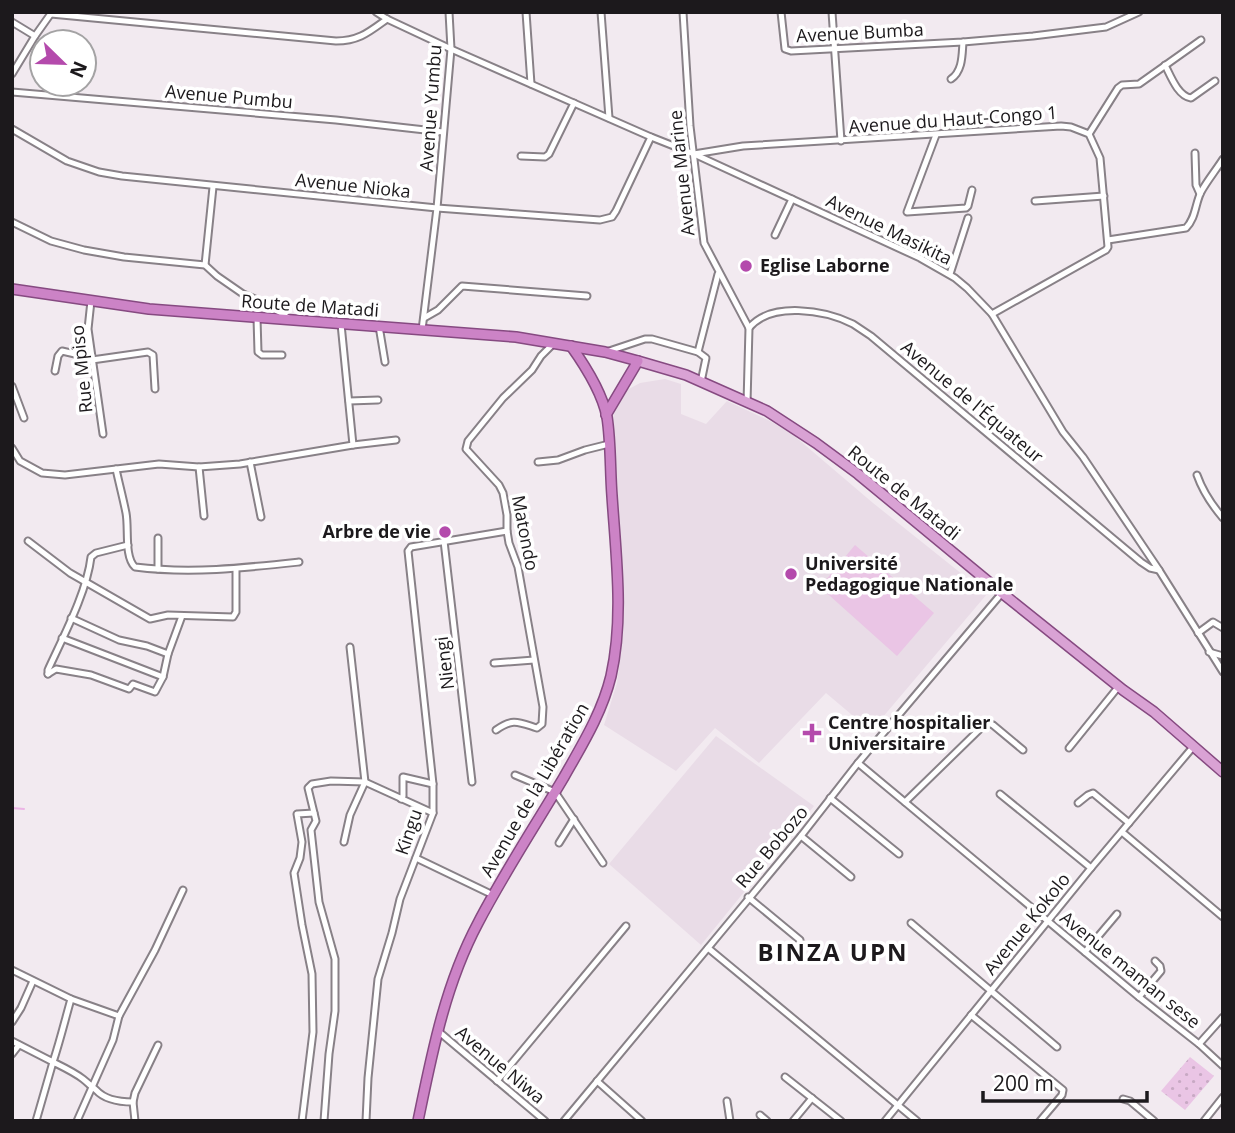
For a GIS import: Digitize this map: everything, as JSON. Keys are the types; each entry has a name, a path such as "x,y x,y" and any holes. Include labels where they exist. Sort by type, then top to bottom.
{"highway":[{"name":"Route de Matadi","path":"12,289 149,309 516,337 605,352 638,361"},
{"name":"Avenue de la Libération","path":"418,1121 450,986 462,956 493,895 586,739 611,676 618,627 606,415 596,387 571,346"},
{"path":"606,415 638,361"}],"main road":[{"name":"Route de Matadi","path":"638,361 701,382 767,411 816,443 1154,712 1223,772"}],"street":[{"name":"Avenue Masikita","path":"376,12 651,138 694,154 950,274 992,314 1063,432 1083,457 1159,570 1223,672"},
{"name":"Avenue Yumbu","path":"422,330 437,208 451,48 449,12"},
{"path":"526,12 531,84"},
{"path":"601,12 609,118"},
{"name":"Avenue Marine","path":"683,12 690,126 704,243 749,328"},
{"name":"Avenue Bumba","path":"781,12 786,50 790,51 963,41 1106,27 1139,12"},
{"path":"832,12 841,141"},
{"path":"41,28 52,13 351,41 387,19"},
{"path":"12,22 28,32"},
{"path":"992,314 1106,250 1108,240 1100,158 1089,134 1118,88 1122,85 1139,84 1202,40"},
{"path":"951,79 955,78 959,70 963,41"},
{"path":"12,74 28,48"},
{"path":"1165,65 1182,95 1187,98 1191,98 1214,81"},
{"name":"Avenue Pumbu","path":"12,92 443,132"},
{"path":"520,156 545,157 550,154 574,103"},
{"name":"Avenue du Haut-Congo 1","path":"694,154 743,146 1061,126 1089,134"},
{"name":"Avenue Nioka","path":"12,129 67,161 99,172 122,176 437,208 600,220 607,219 616,211 651,138"},
{"path":"936,135 907,212 966,208 972,190"},
{"path":"1195,153 1196,185 1200,194"},
{"path":"1108,240 1186,228 1191,223 1200,194 1223,159"},
{"path":"205,265 213,187"},
{"path":"1035,201 1104,197"},
{"path":"775,235 792,199"},
{"path":"950,274 968,218"},
{"path":"12,222 51,241 84,250 205,265 243,294 269,305 292,320"},
{"path":"698,352 718,273"},
{"path":"424,318 438,310 463,286 587,296"},
{"name":"Rue Mpiso","path":"91,301 88,329 103,434"},
{"name":"Avenue de l'Équateur","path":"749,328 772,314 797,310 851,324 871,336 970,417 1141,562 1159,570"},
{"path":"257,318 259,353 282,355"},
{"path":"341,324 353,445"},
{"path":"379,326 385,362"},
{"path":"747,403 749,328"},
{"path":"605,352 646,339 698,352 706,358 701,382"},
{"name":"Matondo","path":"496,730 507,722 537,728 542,724 543,707 518,567 509,543 503,493 466,449 468,441 503,398 532,370 554,343"},
{"path":"55,371 58,356 62,351 92,360 150,352 153,355 155,388"},
{"path":"12,386 24,418"},
{"path":"349,401 378,400"},
{"path":"12,448 20,461 42,472 65,475 159,464 199,467 250,462 396,440"},
{"path":"538,462 558,460 609,444"},
{"path":"250,462 261,517"},
{"path":"199,467 204,516"},
{"path":"116,469 127,515 132,565 137,568 180,571 236,569 299,562"},
{"path":"1197,475 1210,503 1223,518"},
{"path":"444,541 507,531"},
{"path":"158,538 158,569"},
{"path":"28,541 86,583 150,619 168,615 233,617 236,612 236,569"},
{"name":"Kingu","path":"366,1121 378,979 400,899 433,813 433,784 409,548 444,541"},
{"name":"Niengi","path":"444,541 472,782"},
{"path":"128,545 96,553 90,559 86,583 48,674 56,669 91,675 129,689 134,684 155,692 163,677 182,616"},
{"name":"Rue Bobozo","path":"564,1121 801,836 858,763 1002,593"},
{"path":"71,618 119,640 168,654"},
{"path":"1198,633 1213,622 1223,628"},
{"path":"62,638 163,677"},
{"path":"344,842 350,815 365,782 350,647"},
{"path":"1209,652 1223,656"},
{"path":"494,663 534,660"},
{"path":"1069,748 1119,686"},
{"path":"905,802 988,723 1023,750"},
{"name":"Avenue Kokolo","path":"885,1121 1192,747"},
{"name":"Avenue maman sese","path":"858,763 1223,1066"},
{"path":"515,775 555,792 603,863"},
{"path":"401,799 404,777 433,784"},
{"path":"324,1121 335,1011 335,959 319,902 312,830 316,821 309,788 312,784 331,780 365,782 433,813"},
{"path":"1079,803 1093,793 1129,823"},
{"path":"1000,794 1091,868"},
{"path":"830,798 898,853"},
{"path":"302,1121 313,1032 312,974 294,873 302,842 297,814 314,813"},
{"path":"559,843 573,820"},
{"path":"1122,832 1223,918"},
{"path":"801,836 851,877"},
{"path":"416,858 493,895"},
{"path":"77,1121 113,1040 119,1016 183,890"},
{"path":"748,897 800,940"},
{"path":"1085,952 1117,914"},
{"path":"911,923 1057,1047"},
{"path":"497,1081 626,926"},
{"path":"708,948 917,1121"},
{"path":"1139,998 1161,971 1160,965 1155,961"},
{"path":"12,970 71,999 119,1016"},
{"path":"12,1022 33,981"},
{"path":"36,1121 71,999"},
{"path":"971,1015 1063,1090 1062,1095 1040,1121"},
{"path":"1199,1044 1223,1017"},
{"name":"Avenue Niwa","path":"438,1031 545,1121"},
{"path":"12,1041 80,1077 96,1091 113,1100 134,1102"},
{"path":"12,1054 19,1045"},
{"path":"135,1121 135,1093 158,1045"},
{"path":"785,1077 841,1121"},
{"path":"597,1081 642,1121"},
{"path":"793,1121 812,1098"},
{"path":"1123,1099 1130,1101 1154,1121"},
{"path":"1203,1121 1222,1099"},
{"path":"727,1101 730,1121"},
{"path":"760,1115 767,1121"}],"shaded area":[{"name":"Université Pedagogique Nationale","path":"665,379 681,384 681,414 706,424 727,401 792,434 987,594 871,731 826,693 759,763 715,728 676,771 604,725 617,683 623,632 613,417 617,402 627,390 640,383"},
{"path":"855,545 934,613 897,656 820,587"},
{"path":"716,736 814,806 701,945 609,864"},
{"path":"1190,1057 1214,1076 1185,1110 1161,1091"}],"waterway":[{"path":"12,808 24,809"}],"place":[{"name":"Eglise Laborne","path":"746,266"},
{"name":"Arbre de vie","path":"445,532"},
{"name":"Université Pedagogique Nationale","path":"791,574"},
{"name":"Centre hospitalier Universitaire","path":"812,733"}],"district":[{"name":"BINZA UPN","path":"833,953"}]}
